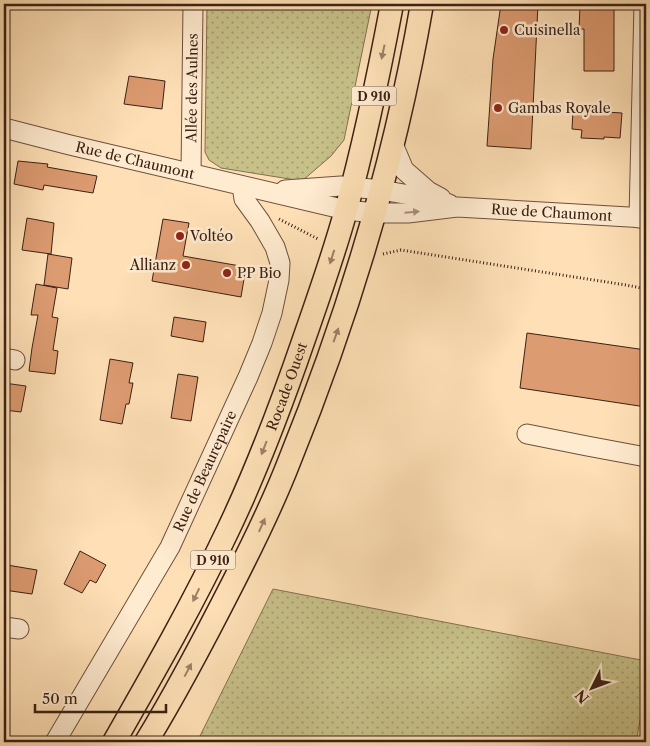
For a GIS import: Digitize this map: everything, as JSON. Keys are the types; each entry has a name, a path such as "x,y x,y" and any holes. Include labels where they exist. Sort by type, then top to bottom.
{"main road":[{"name":"Rocade Ouest","path":"114,742 186,615 229,527 262,453 293,370 346,210 370,113 392,4"},
{"name":"Rocade Ouest","path":"146,742 173,698 256,537 311,407 351,293 375,213 393,144 422,4"}],"street":[{"name":"Allée des Aulnes","path":"190,173 194,4"},
{"path":"643,218 644,4"},
{"name":"Rue de Chaumont","path":"4,128 346,210 375,213 457,207 643,218"},
{"path":"393,144 404,170 428,191 457,207"},
{"name":"Rue de Beaurepaire","path":"55,742 170,547 262,343 280,280 280,263 275,247 260,221 244,199 242,186"},
{"name":"Rue de Chaumont","path":"266,191 341,186 381,190 427,198 457,207"},
{"path":"527,434 646,457"}],"path":[{"path":"266,191 279,219 334,248"},
{"path":"362,258 371,260 378,255 401,250 646,289"}],"shaded area":[{"path":"207,4 372,4 344,140 331,156 302,181 221,168 209,160 205,152"},
{"path":"273,589 646,661 646,689 636,742 197,742"}],"building":[{"path":"501,4 538,4 531,149 487,146 493,59"},
{"path":"580,6 614,6 614,71 584,71 584,29 579,29"},
{"path":"129,76 165,81 162,109 124,104"},
{"path":"573,110 622,113 620,138 581,138 582,130 572,129"},
{"path":"18,161 48,164 47,167 97,176 93,193 44,185 43,190 14,184"},
{"path":"27,218 54,223 51,254 22,250"},
{"path":"163,219 189,223 183,256 246,267 241,297 152,281"},
{"path":"48,254 72,258 68,289 44,285"},
{"path":"36,284 57,288 52,317 58,318 53,350 58,351 55,374 29,371 38,315 31,315"},
{"path":"174,317 206,322 203,342 171,336"},
{"path":"527,333 646,350 646,407 520,388"},
{"path":"110,359 133,363 129,383 133,383 129,404 126,404 122,424 100,420"},
{"path":"178,374 198,377 191,421 171,418"},
{"path":"4,383 26,386 21,412 4,410"},
{"path":"80,551 106,565 96,583 90,580 82,593 64,584"},
{"path":"7,565 37,570 32,594 4,590"}],"place":[{"name":"Cuisinella","path":"504,30"},
{"name":"Gambas Royale","path":"498,108"},
{"name":"Voltéo","path":"180,236"},
{"name":"Allianz","path":"186,265"},
{"name":"PP Bio","path":"227,273"}]}
